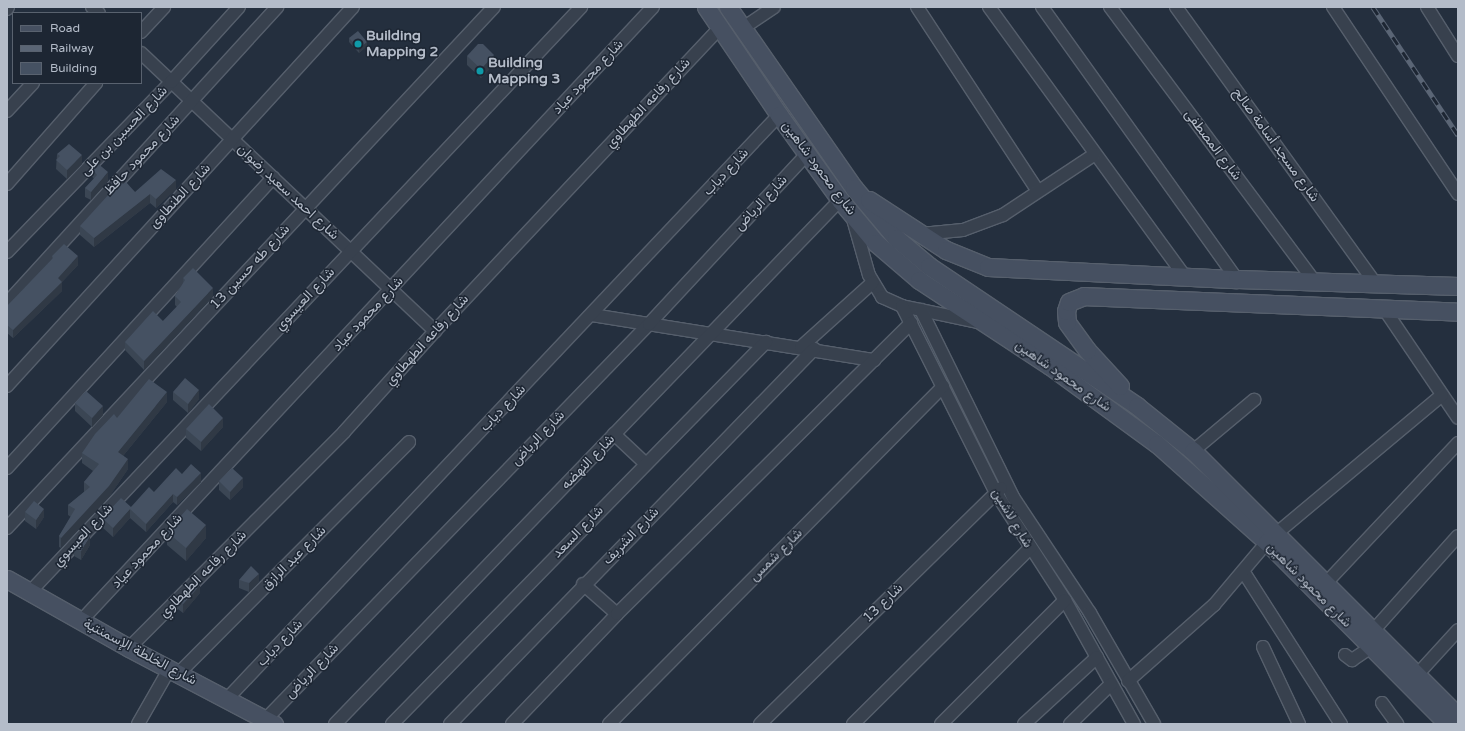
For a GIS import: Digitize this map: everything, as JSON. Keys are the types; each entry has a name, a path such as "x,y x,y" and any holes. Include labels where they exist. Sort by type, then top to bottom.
{"main road":[{"name":"شارع محمود شاهين","path":"706,7 779,116 846,206 876,243 897,262 939,294 989,325 1050,366 1157,444 1272,537 1327,582 1372,639 1416,676 1458,716"},
{"name":"شارع محمود شاهين","path":"728,7 880,223 929,266 1137,406 1193,451 1272,537 1372,639 1448,724"},
{"path":"854,188 920,234 953,254 988,267 1038,271 1184,275 1237,280 1458,286"},
{"path":"1137,406 1087,350 1067,322 1066,311 1069,302 1084,296 1458,312"},
{"name":"شارع الخلطة الإسمنتية","path":"7,579 129,648 269,722"}],"street":[{"path":"142,31 164,7"},
{"name":"شارع الحسين بن على","path":"7,252 171,82 239,7"},
{"name":"شارع محمود حافظ","path":"7,303 278,7"},
{"name":"شارع الطنطاوى","path":"7,386 353,7"},
{"name":"شارع طه حسين 13","path":"7,528 494,7"},
{"name":"شارع العيسوي","path":"30,592 350,250 581,7"},
{"name":"شارع محمود عياد","path":"82,621 653,7"},
{"path":"743,28 774,7"},
{"path":"917,7 1038,191"},
{"path":"989,7 1184,275"},
{"path":"1042,7 1237,280"},
{"name":"شارع المصطفى","path":"1110,7 1316,282"},
{"name":"شارع مسجد أسامة صالح","path":"1176,7 1375,283"},
{"path":"1333,7 1458,194"},
{"path":"1427,7 1458,56"},
{"name":"شارع رفاعه الطهطاوي","path":"129,648 297,481 435,331 720,27"},
{"name":"شارع احمد سعيد رضوان","path":"142,54 435,331"},
{"path":"7,111 32,84"},
{"path":"7,184 95,84"},
{"name":"شارع دياب","path":"226,700 779,116"},
{"name":"شارع الرياض","path":"269,722 649,324 807,154"},
{"path":"920,234 941,233 983,224 1003,215 1095,154"},
{"path":"7,468 273,178"},
{"path":"846,206 872,283 889,302 989,325"},
{"name":"شارع النهضه","path":"335,724 712,333 846,206"},
{"name":"شارع الشريف","path":"450,724 808,348 872,283"},
{"name":"شارع لاشين","path":"902,306 922,341 996,493 1030,548 1065,600 1087,637 1111,684 1134,724"},
{"name":"شارع لاشين","path":"922,310 1022,513 1074,588 1154,724"},
{"path":"1385,310 1458,418"},
{"path":"592,315 808,348 874,360"},
{"path":"512,724 617,614 912,323"},
{"path":"922,341 934,336"},
{"name":"شارع السعد","path":"392,724 645,463 766,342"},
{"name":"شارع شمس","path":"609,724 943,386"},
{"path":"1128,681 1198,620 1272,537 1442,395"},
{"path":"1193,451 1254,400"},
{"path":"614,434 645,463"},
{"name":"شارع عبد الرازق","path":"138,724 175,671 409,442"},
{"path":"1327,582 1458,443"},
{"name":"شارع 13","path":"760,724 1006,483"},
{"path":"1345,655 1352,660 1372,639 1458,536"},
{"path":"853,724 1030,548"},
{"path":"1243,571 1340,724"},
{"path":"583,584 617,614"},
{"path":"941,724 1065,600"},
{"path":"1087,637 1100,630"},
{"path":"1416,676 1458,630"},
{"path":"1263,647 1299,724"},
{"path":"1024,724 1097,657"},
{"path":"1070,724 1111,684"},
{"path":"1326,703 1332,724"},
{"path":"1382,704 1397,724"}],"building":[{"name":"Building Mapping 2","path":"358,31 367,42 359,49 349,38"},
{"path":"478,44 483,44 494,55 481,69 467,56"},
{"path":"69,144 82,155 67,170 56,160 60,156 57,154"},
{"path":"96,162 108,172 91,192 85,188 97,175 91,167"},
{"path":"161,169 176,180 156,199 150,194 94,238 80,226 120,182 123,184 126,182 135,192"},
{"path":"64,244 78,256 58,278 62,282 13,330 7,325 7,306 53,258 52,256"},
{"path":"193,268 213,288 144,361 125,342 153,311 163,321 181,302 175,296 185,280 183,278"},
{"path":"185,378 199,390 188,404 173,392"},
{"path":"149,379 167,392 118,452 128,459 109,486 61,538 59,536 75,509 68,505 90,487 84,482 99,464 82,453 95,434 114,414 117,418"},
{"path":"86,391 103,406 92,418 75,403"},
{"path":"209,404 223,418 201,442 186,429"},
{"path":"191,464 201,473 177,497 173,494 146,524 130,509 113,528 102,518 121,498 131,507 149,487 154,492 176,468 182,474"},
{"path":"232,468 243,478 230,492 219,481"},
{"path":"34,501 44,509 36,520 25,512"},
{"path":"187,509 206,525 186,548 167,532"},
{"path":"87,534 90,536 81,551 74,548"},
{"path":"251,566 259,574 249,583 239,580"},
{"path":"197,582 200,585 183,604 178,600"}],"railway":[{"path":"1373,7 1458,135"}],"place":[{"name":"Building Mapping 2","path":"358,44"},
{"name":"Building Mapping 3","path":"480,71"}]}
